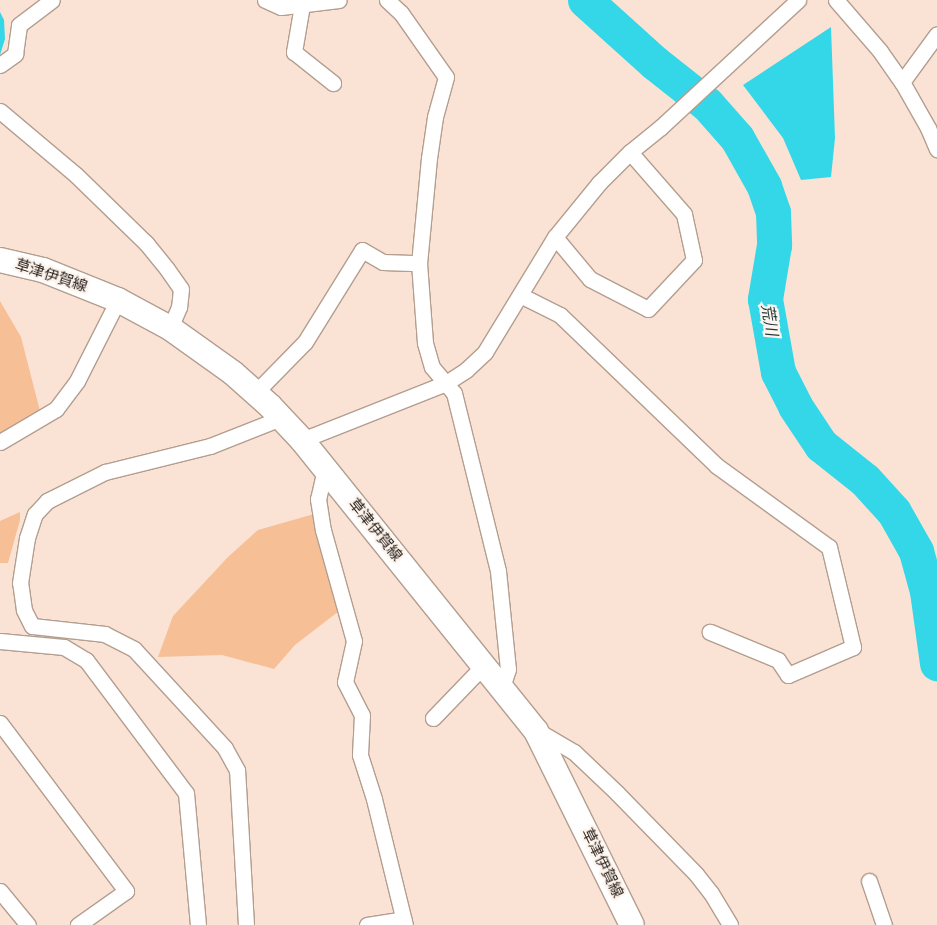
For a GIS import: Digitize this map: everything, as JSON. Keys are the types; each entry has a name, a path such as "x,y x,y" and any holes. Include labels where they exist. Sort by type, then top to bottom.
{"main road":[{"name":"草津伊賀線","path":"0,260 43,270 118,300 170,328 233,373 255,392 302,440 536,731 632,925"}],"street":[{"path":"0,65 15,54 19,25 52,0"},
{"path":"264,0 280,7 339,0"},
{"path":"387,0 402,6 446,77 435,117 429,158 419,263 425,343 432,367 454,393 498,571 508,669 502,687"},
{"path":"302,440 446,383 466,370 485,352 555,237 598,183 798,0"},
{"path":"836,0 880,52 902,82 928,128 937,149"},
{"path":"302,5 294,52 333,83"},
{"path":"902,82 937,34"},
{"path":"0,111 76,175 146,243 168,269 181,289 179,307 170,328"},
{"path":"555,237 590,279 648,309 694,260 684,214 630,152"},
{"path":"255,392 305,342 362,250 383,262 419,263"},
{"path":"520,294 560,315 717,466 829,547 853,647 788,675 778,660 710,632"},
{"path":"0,442 56,409 77,380 118,300"},
{"path":"246,925 237,770 225,748 134,649 105,634 32,626 24,610 20,583 22,559 34,514 47,501 105,472 210,446 281,418"},
{"path":"325,469 318,498 323,530 354,641 345,682 362,715 360,755 374,800 405,922 367,925"},
{"path":"0,641 64,647 86,660 186,794 198,925"},
{"path":"433,718 484,665"},
{"path":"0,723 126,891 78,925"},
{"path":"536,731 574,752 617,793 696,874 712,893 730,925"},
{"path":"869,881 884,925"},
{"path":"0,891 28,925"}],"shaded area":[{"path":"0,301 21,337 40,411 0,434"},
{"path":"20,512 20,520 8,563 0,563 0,521"},
{"path":"314,514 339,611 295,645 274,669 222,655 158,657 173,616 228,557 258,530"}],"water":[{"path":"0,12 4,20 5,39 0,55"},
{"path":"831,27 835,138 831,177 801,180 783,138 743,85"}],"waterway":[{"name":"荒川","path":"585,0 655,63 707,104 737,138 764,186 773,212 774,245 765,299 778,372 795,406 821,445 865,480 894,512 916,551 927,591 937,663"}]}
